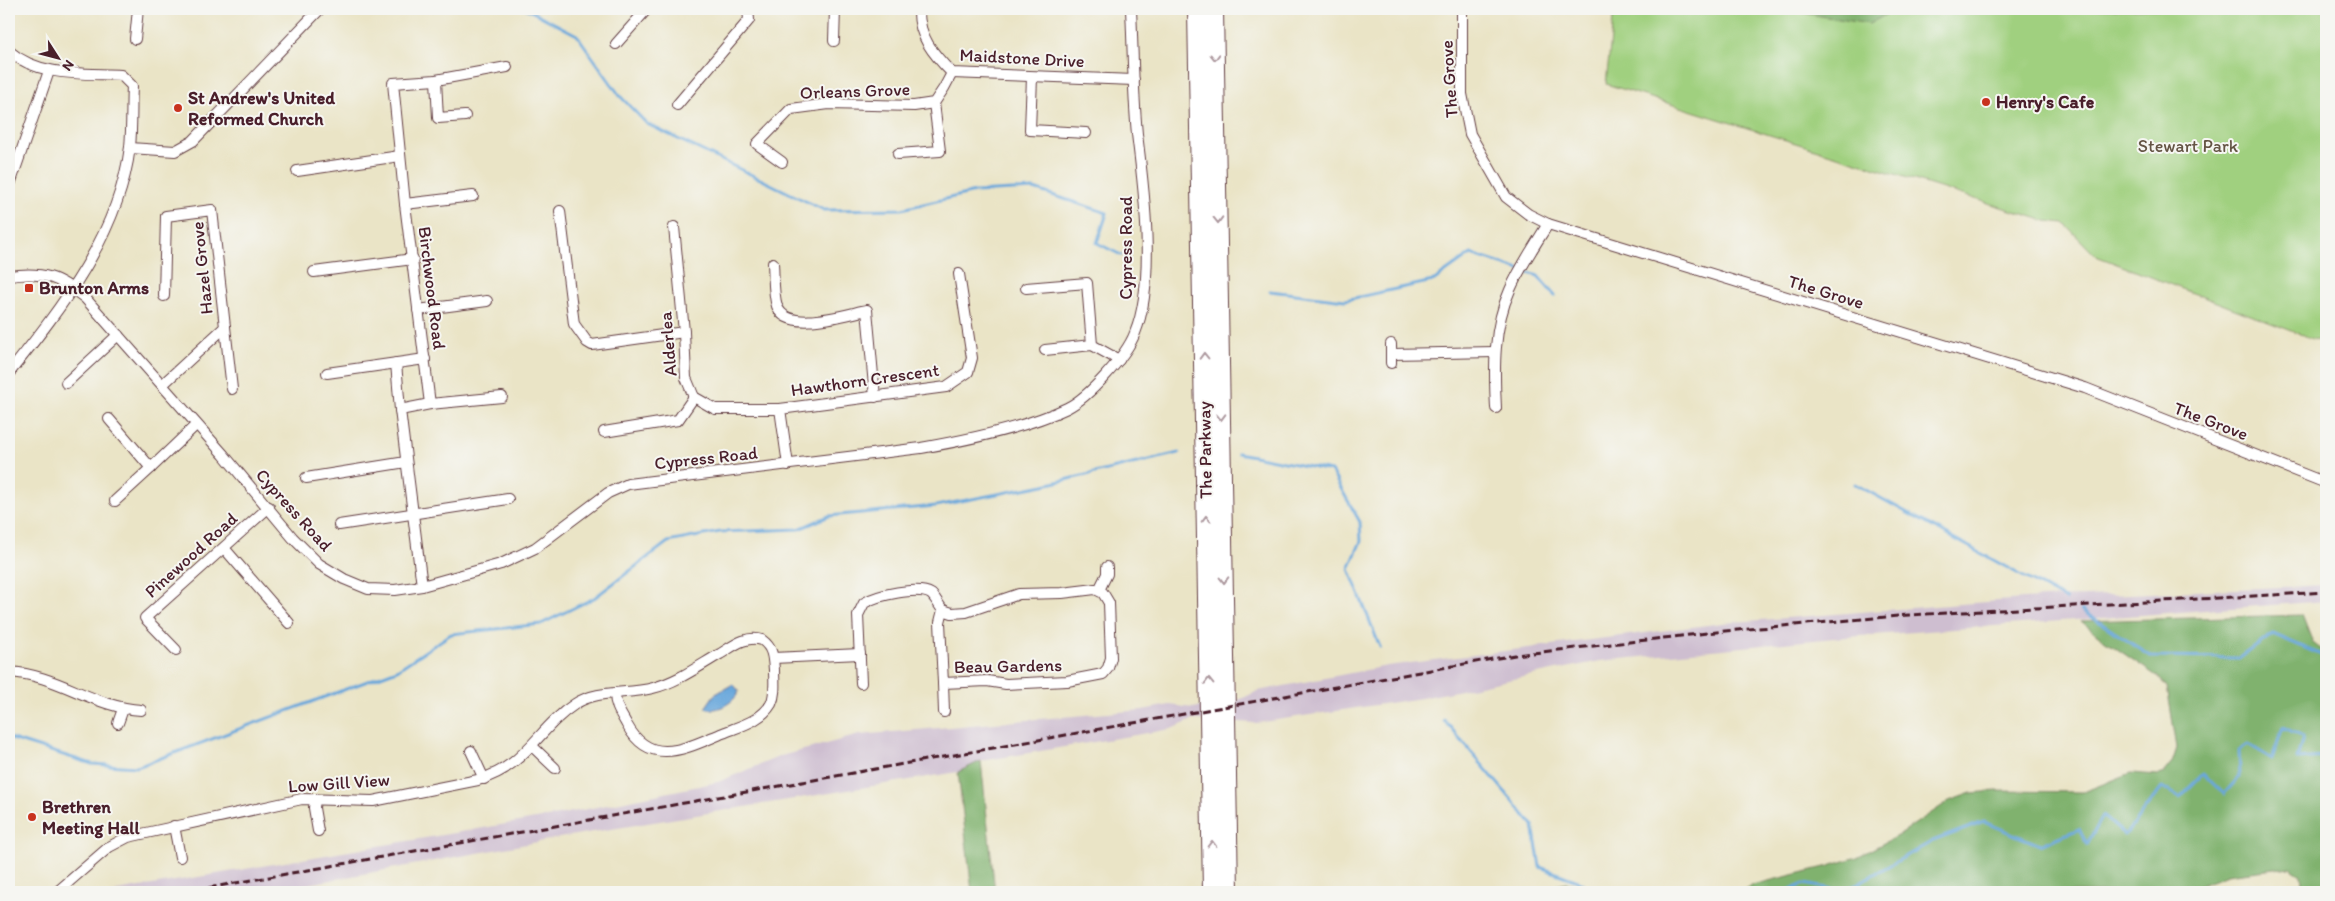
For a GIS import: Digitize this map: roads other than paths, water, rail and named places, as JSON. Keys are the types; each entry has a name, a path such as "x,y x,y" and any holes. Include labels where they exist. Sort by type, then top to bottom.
{"highway":[{"name":"The Parkway","path":"1197,9 1212,892"},
{"name":"The Parkway","path":"1214,9 1229,892"}],"street":[{"path":"134,39 138,9"},
{"path":"130,148 175,151 193,142 320,9"},
{"path":"616,44 647,9"},
{"path":"677,105 749,20 748,9"},
{"path":"834,41 835,9"},
{"name":"Maidstone Drive","path":"919,9 922,33 932,53 952,73 1134,80"},
{"name":"Cypress Road","path":"72,286 97,310 294,538 319,564 344,579 368,588 395,590 422,586 501,564 535,548 608,493 628,484 921,448 969,440 1068,408 1097,385 1119,360 1135,334 1145,296 1143,186 1134,80 1132,9"},
{"name":"The Grove","path":"1462,9 1462,94 1470,134 1498,188 1506,197 1528,214 1548,224 2085,388 2326,483"},
{"path":"9,51 22,62 49,71 121,74 132,86 130,148 118,199 107,229 59,307 9,373"},
{"name":"Birchwood Road","path":"430,404 405,204 393,83 436,80 507,68"},
{"path":"9,187 49,71"},
{"name":"Orleans Grove","path":"782,162 758,144 791,109 829,104 914,106 934,103 952,73"},
{"path":"1032,77 1030,130 1086,132"},
{"path":"436,80 438,118 465,116"},
{"path":"898,154 940,152 934,103"},
{"path":"297,171 400,156"},
{"path":"405,204 473,196"},
{"name":"Hazel Grove","path":"164,296 166,216 212,210 232,389"},
{"path":"560,211 574,324 587,342 592,345 684,332"},
{"path":"1496,408 1494,352 1507,300 1519,274 1548,224"},
{"name":"Alderlea","path":"674,227 684,332 686,378 694,397 715,410 780,409"},
{"path":"314,272 413,259"},
{"path":"772,263 777,307 787,318 802,322 867,310 875,396"},
{"path":"9,276 27,273 42,275 72,286"},
{"name":"Hawthorn Crescent","path":"788,465 780,409 946,387 968,372 972,358 959,274"},
{"path":"1026,288 1086,283 1092,345"},
{"path":"418,310 487,301"},
{"name":"Hazel Grove","path":"162,384 225,328"},
{"path":"66,383 118,335"},
{"path":"1045,350 1092,345 1119,360"},
{"path":"1391,354 1494,352"},
{"path":"327,373 425,359"},
{"path":"396,363 406,462 422,586"},
{"path":"400,410 430,404 502,397"},
{"path":"604,432 678,420 694,397"},
{"path":"109,419 151,468"},
{"path":"115,501 196,425"},
{"path":"306,478 406,462"},
{"path":"340,525 508,499"},
{"name":"Pinewood Road","path":"176,650 145,618 269,507"},
{"path":"224,548 289,623"},
{"path":"861,683 858,615 868,600 910,590 920,590 932,595 942,610 952,613 966,612 1019,594 1099,590 1107,574 1107,567"},
{"name":"Beau Gardens","path":"943,683 987,681 1006,684 1067,682 1103,674 1108,668 1111,658 1109,603 1099,590"},
{"name":"Beau Gardens","path":"942,610 940,622 944,712"},
{"name":"Low Gill View","path":"58,892 117,841 174,826 302,800 373,801 484,778 505,770 575,704 596,695 652,688 667,683 746,639 757,638 767,644 773,658"},
{"path":"615,694 615,703 631,732 641,742 652,749 677,751 760,717 772,702 774,693 773,658 860,654"},
{"path":"9,672 38,676 124,709 141,710"},
{"path":"118,723 124,709"},
{"path":"532,746 555,768"},
{"path":"471,752 484,778"},
{"path":"315,799 314,808 318,831"},
{"path":"174,826 180,857"}],"water":[{"path":"733,684 739,691 730,703 715,709 705,708 714,695"}],"waterway":[{"path":"527,9 577,35 620,96 647,124 824,210 902,209 975,192 1034,189 1107,213 1097,243 1121,255"},
{"path":"1270,291 1345,300 1433,281 1471,254 1538,276 1555,296"},
{"path":"9,738 92,764 137,767 397,670 451,634 541,624 594,598 668,542 720,532 799,529 829,516 936,506 1044,485 1179,453"},
{"path":"1238,453 1331,471 1360,522 1361,541 1349,569 1380,647"},
{"path":"1855,484 2066,600"},
{"path":"2081,610 2152,657 2240,658 2273,634 2326,657"},
{"path":"1444,720 1533,825 1540,867 1583,883 1582,892"},
{"path":"1785,892 1804,884 1844,891 1933,841 1984,822 2040,845 2079,829 2087,845 2103,816 2125,835 2162,787 2180,797 2203,774 2224,794 2240,776 2239,750 2248,744 2272,759 2283,727 2303,737 2297,759 2326,757"}],"railway":[{"path":"185,892 1515,655 1725,631 1909,615 2326,592"}],"place":[{"name":"Henry's Cafe","path":"1986,102"},
{"name":"St Andrew's United Reformed Church","path":"178,108"},
{"name":"Brunton Arms","path":"29,288"},
{"name":"Brethren Meeting Hall","path":"32,817"}],"park label":[{"name":"Stewart Park","path":"2188,146"}]}
